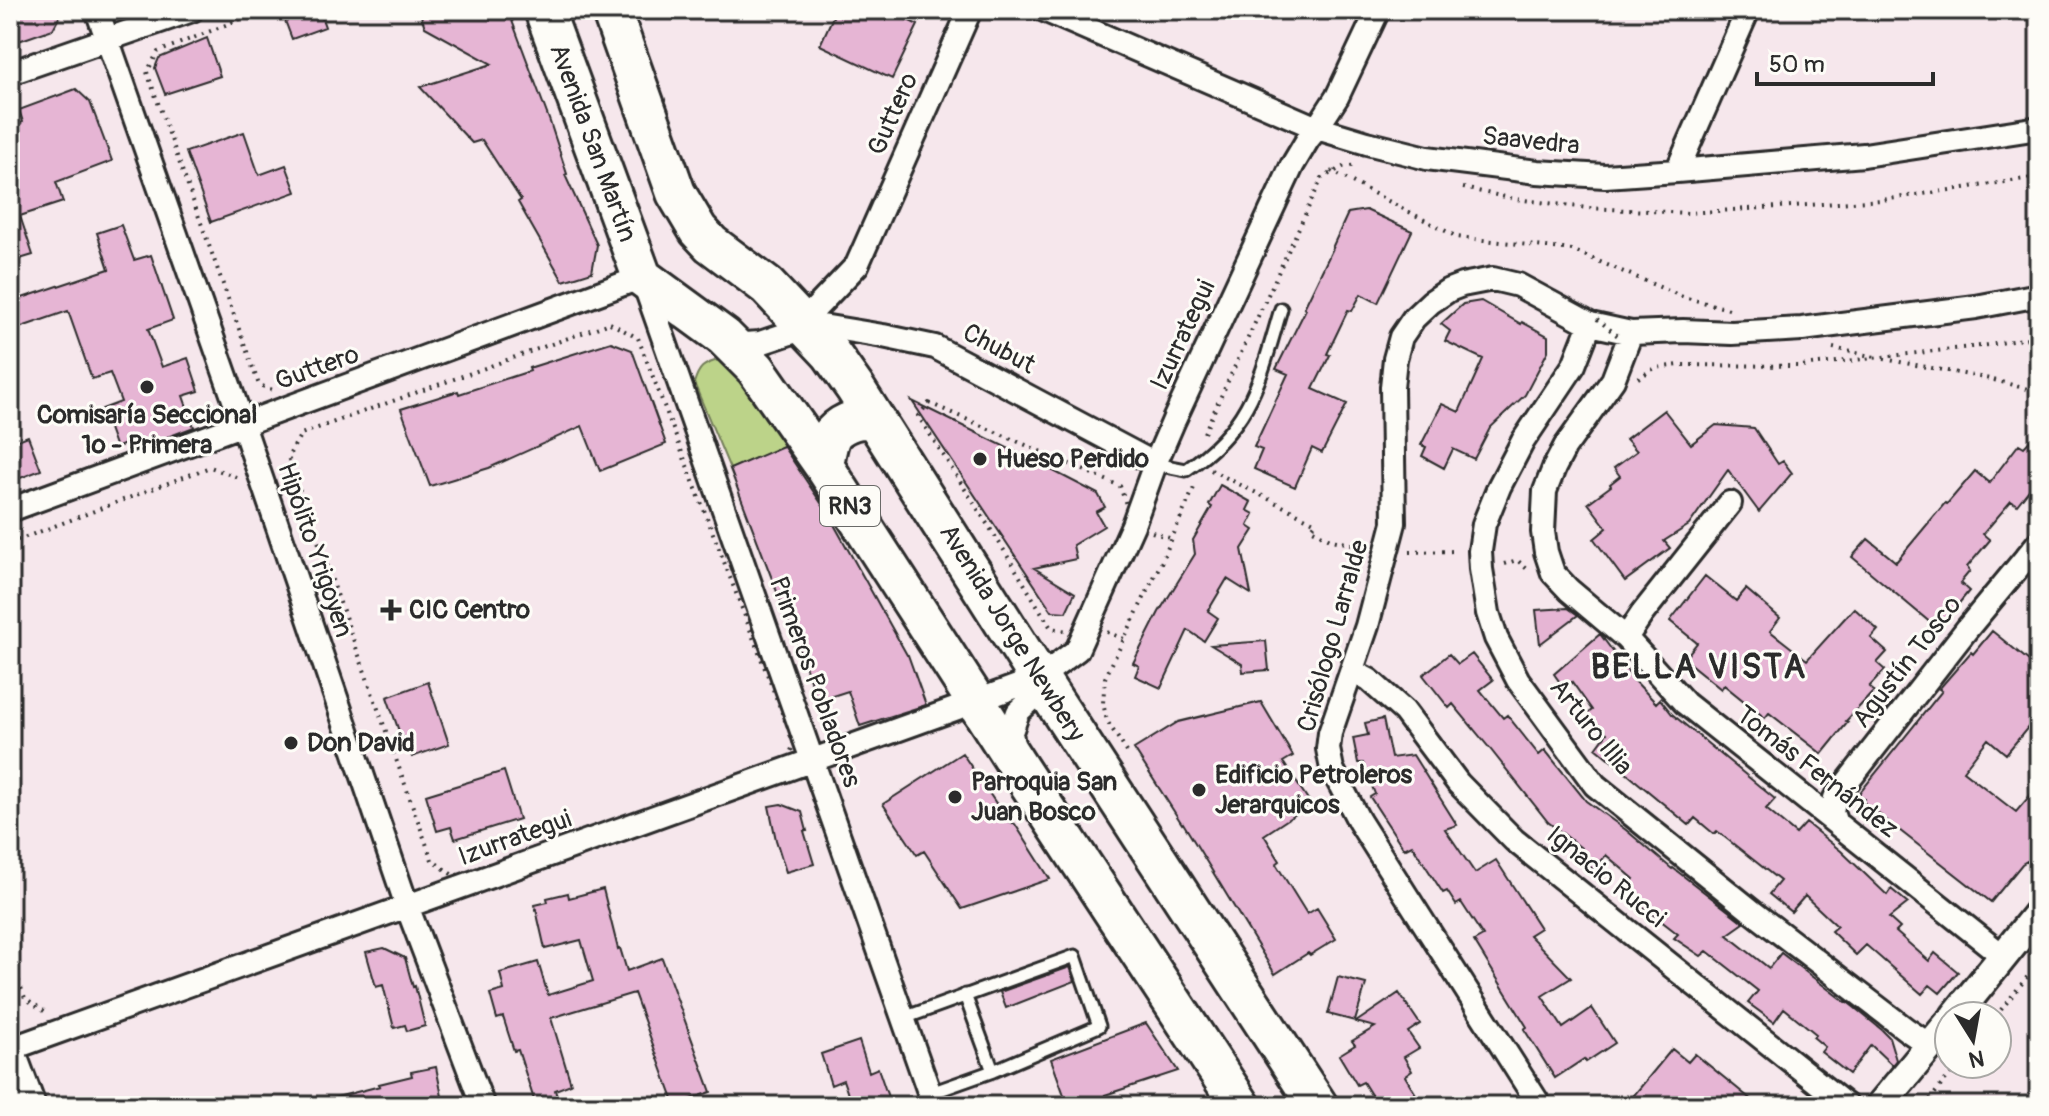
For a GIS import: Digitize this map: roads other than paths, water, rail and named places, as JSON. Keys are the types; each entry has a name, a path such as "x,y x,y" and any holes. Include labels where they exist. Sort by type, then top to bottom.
{"highway":[{"name":"Avenida San Martín","path":"544,10 642,277"},
{"name":"Avenida Jorge Newbery","path":"611,10 676,193 698,230 767,286 831,354 1318,1106"},
{"name":"RN3","path":"642,277 724,337 756,369 824,466 1241,1106"},
{"path":"824,466 833,433 850,421 868,418 876,421"}],"street":[{"name":"Hipólito Yrigoyen","path":"97,10 407,906 483,1106"},
{"path":"10,73 192,10"},
{"name":"Guttero","path":"724,337 744,344 760,343 793,332 857,265 970,10"},
{"name":"Saavedra","path":"1044,10 1317,128 1427,158 1537,172 1605,176 1864,155 2039,128"},
{"name":"Izurrategui","path":"10,1050 1039,678 1077,650 1133,525 1155,464 1292,166 1337,97 1378,10"},
{"path":"1677,171 1748,10"},
{"name":"Guttero","path":"10,510 642,277"},
{"name":"Primeros Pobladores","path":"642,277 932,1100"},
{"name":"Crisólogo Larralde","path":"1540,1106 1359,821 1332,769 1328,749 1330,733 1367,626 1394,523 1392,387 1401,337 1414,318 1449,290 1493,279 1518,285 1593,322"},
{"path":"1593,322 1624,335 1802,329 1976,307 2039,295"},
{"name":"Arturo Illia","path":"1593,322 1574,365 1523,441 1484,524 1481,569 1488,613 1496,638 1518,680 1595,785 1778,931 1931,1046"},
{"name":"Chubut","path":"803,323 935,347 1155,464"},
{"name":"Tomás Fernández","path":"1624,335 1613,380 1565,447 1545,491 1543,518 1546,552 1557,580 1626,638 1685,703 2003,956"},
{"path":"1626,638 1730,503"},
{"name":"Agustín Tosco","path":"1835,821 1832,812 1835,798 2039,542"},
{"name":"Ignacio Rucci","path":"1352,671 1369,680 1404,711 1458,783 1514,840 1847,1106"},
{"name":"Izurrategui","path":"1020,770 1012,747 1011,732 1018,712 1030,701 1039,678"},
{"path":"1968,1000 2039,912"},
{"path":"1880,1106 1933,1043"},
{"path":"10,1050 31,1106"}],"lane":[{"path":"1155,464 1186,470 1212,450 1238,423 1259,383 1281,309"},
{"path":"904,1018 1075,956 1099,1026 932,1100"},
{"path":"965,995 993,1071"}],"place":[{"name":"Comisaría Seccional 1º - Primera","path":"147,387"},
{"name":"Hueso Perdido","path":"980,459"},
{"name":"CIC Centro","path":"391,610"},
{"name":"Don David","path":"291,743"},
{"name":"Edificio Petroleros Jerarquicos","path":"1199,790"},
{"name":"Parroquia San Juan Bosco","path":"955,797"}],"district":[{"name":"BELLA VISTA","path":"1699,667"}]}
